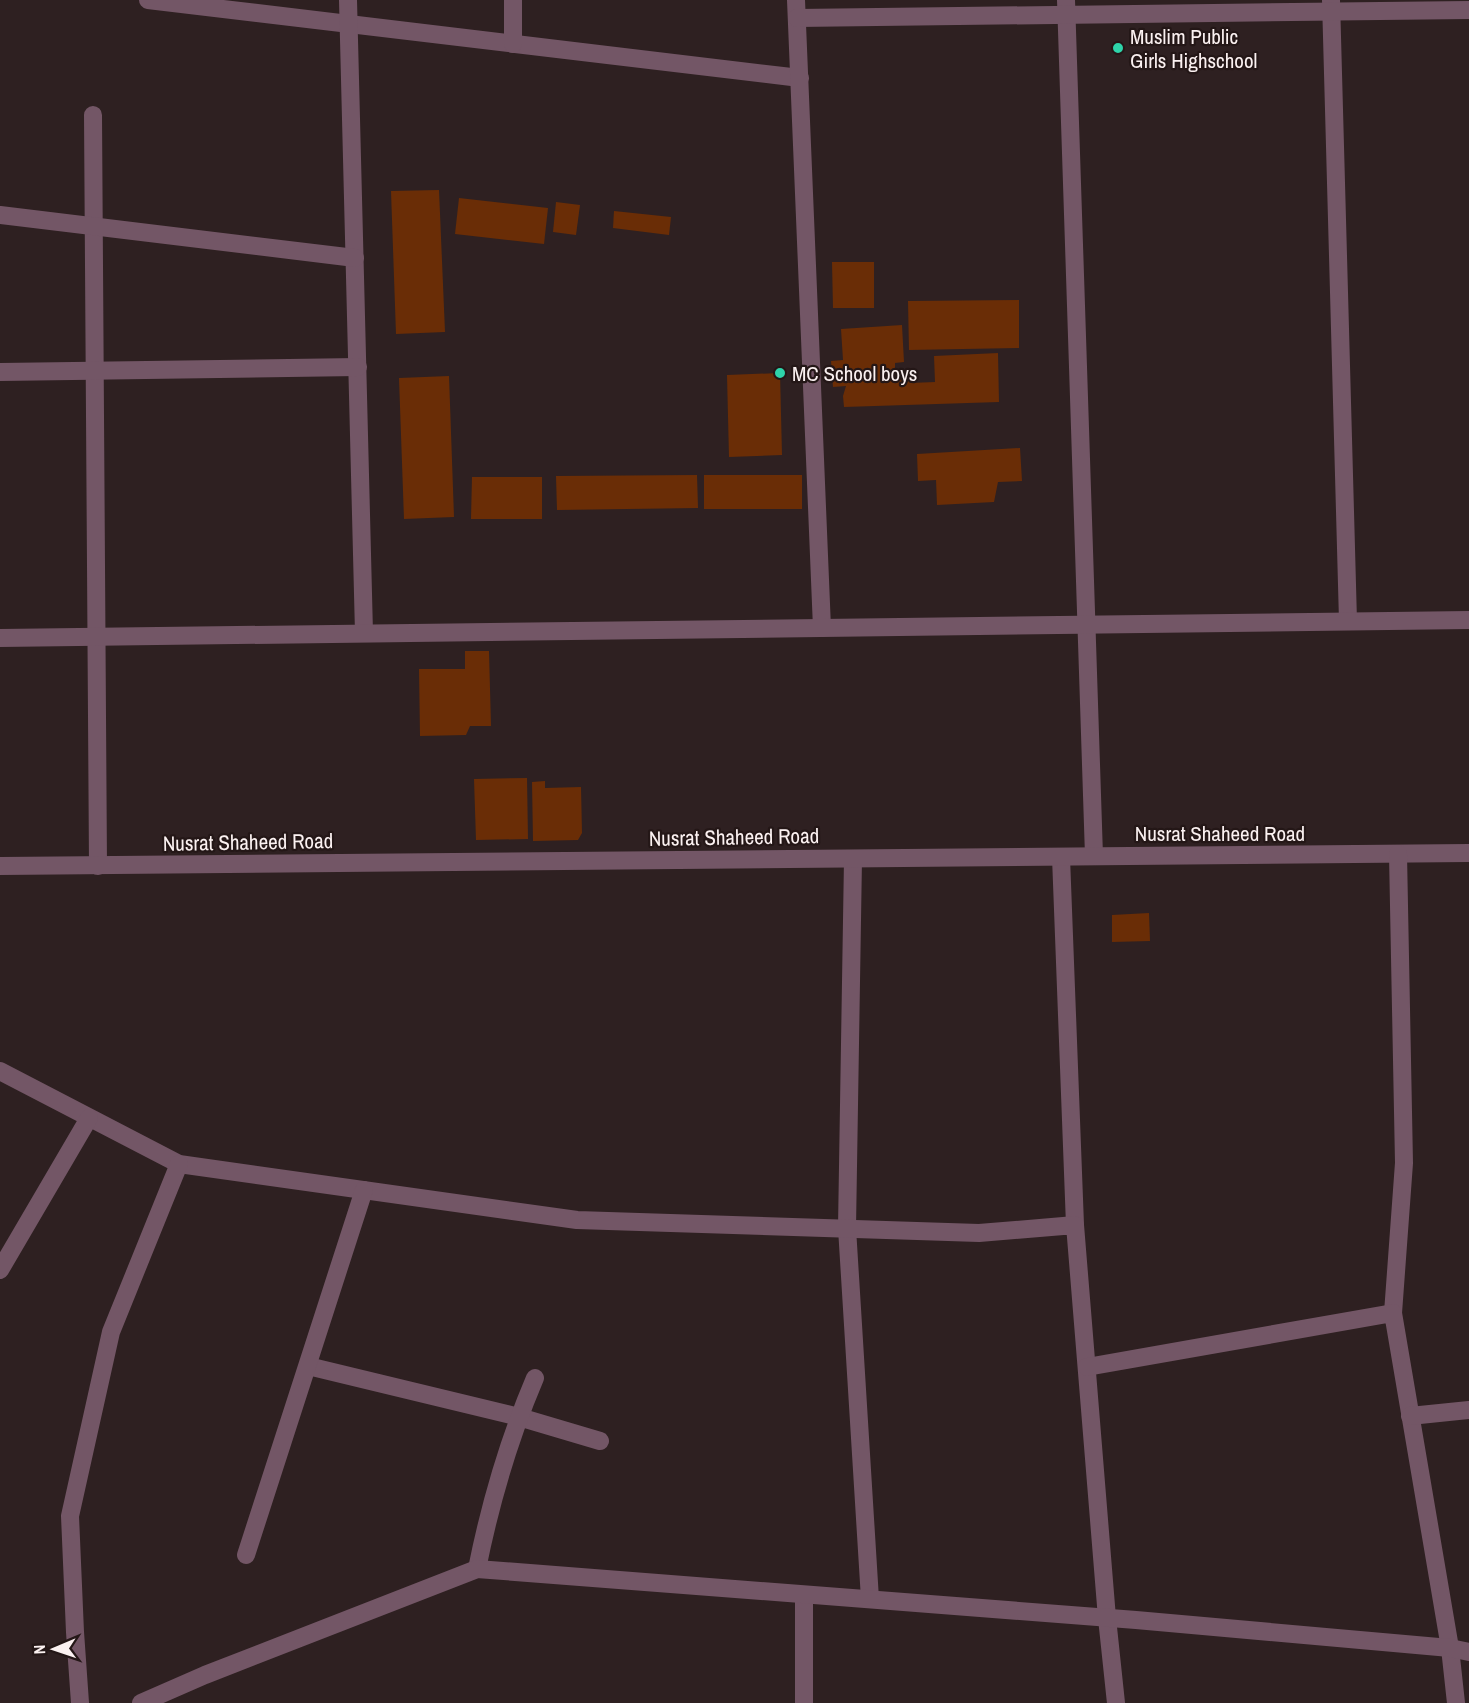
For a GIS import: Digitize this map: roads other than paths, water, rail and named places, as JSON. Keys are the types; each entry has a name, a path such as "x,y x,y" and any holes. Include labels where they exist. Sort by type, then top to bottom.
{"street":[{"path":"148,0 800,78"},
{"path":"348,0 364,633"},
{"path":"513,0 513,44"},
{"path":"1331,6 1348,621"},
{"path":"822,628 797,9 1331,6 1469,10"},
{"path":"1066,7 1094,856"},
{"path":"93,115 98,866"},
{"path":"0,214 355,258"},
{"path":"0,372 358,367"},
{"path":"0,638 1469,620"},
{"name":"Nusrat Shaheed Road","path":"0,866 1469,853"},
{"path":"1398,854 1404,1163 1393,1313 1450,1648 1456,1703"},
{"path":"1061,857 1076,1225 1107,1618 1116,1703"},
{"path":"853,859 846,1228 870,1599"},
{"path":"0,1071 179,1164 577,1220 979,1233 1076,1225"},
{"path":"0,1270 89,1118"},
{"path":"80,1703 70,1516 111,1332 179,1164"},
{"path":"246,1555 364,1190"},
{"path":"1087,1367 1393,1313"},
{"path":"308,1366 519,1417 600,1441"},
{"path":"477,1569 485,1530 519,1417 535,1378"},
{"path":"1410,1416 1469,1410"},
{"path":"141,1703 205,1675 477,1569 1107,1618 1450,1648 1469,1652"},
{"path":"804,1596 804,1703"}],"place":[{"name":"Muslim Public Girls Highschool","path":"1118,48"},
{"name":"MC School boys","path":"780,373"}]}
